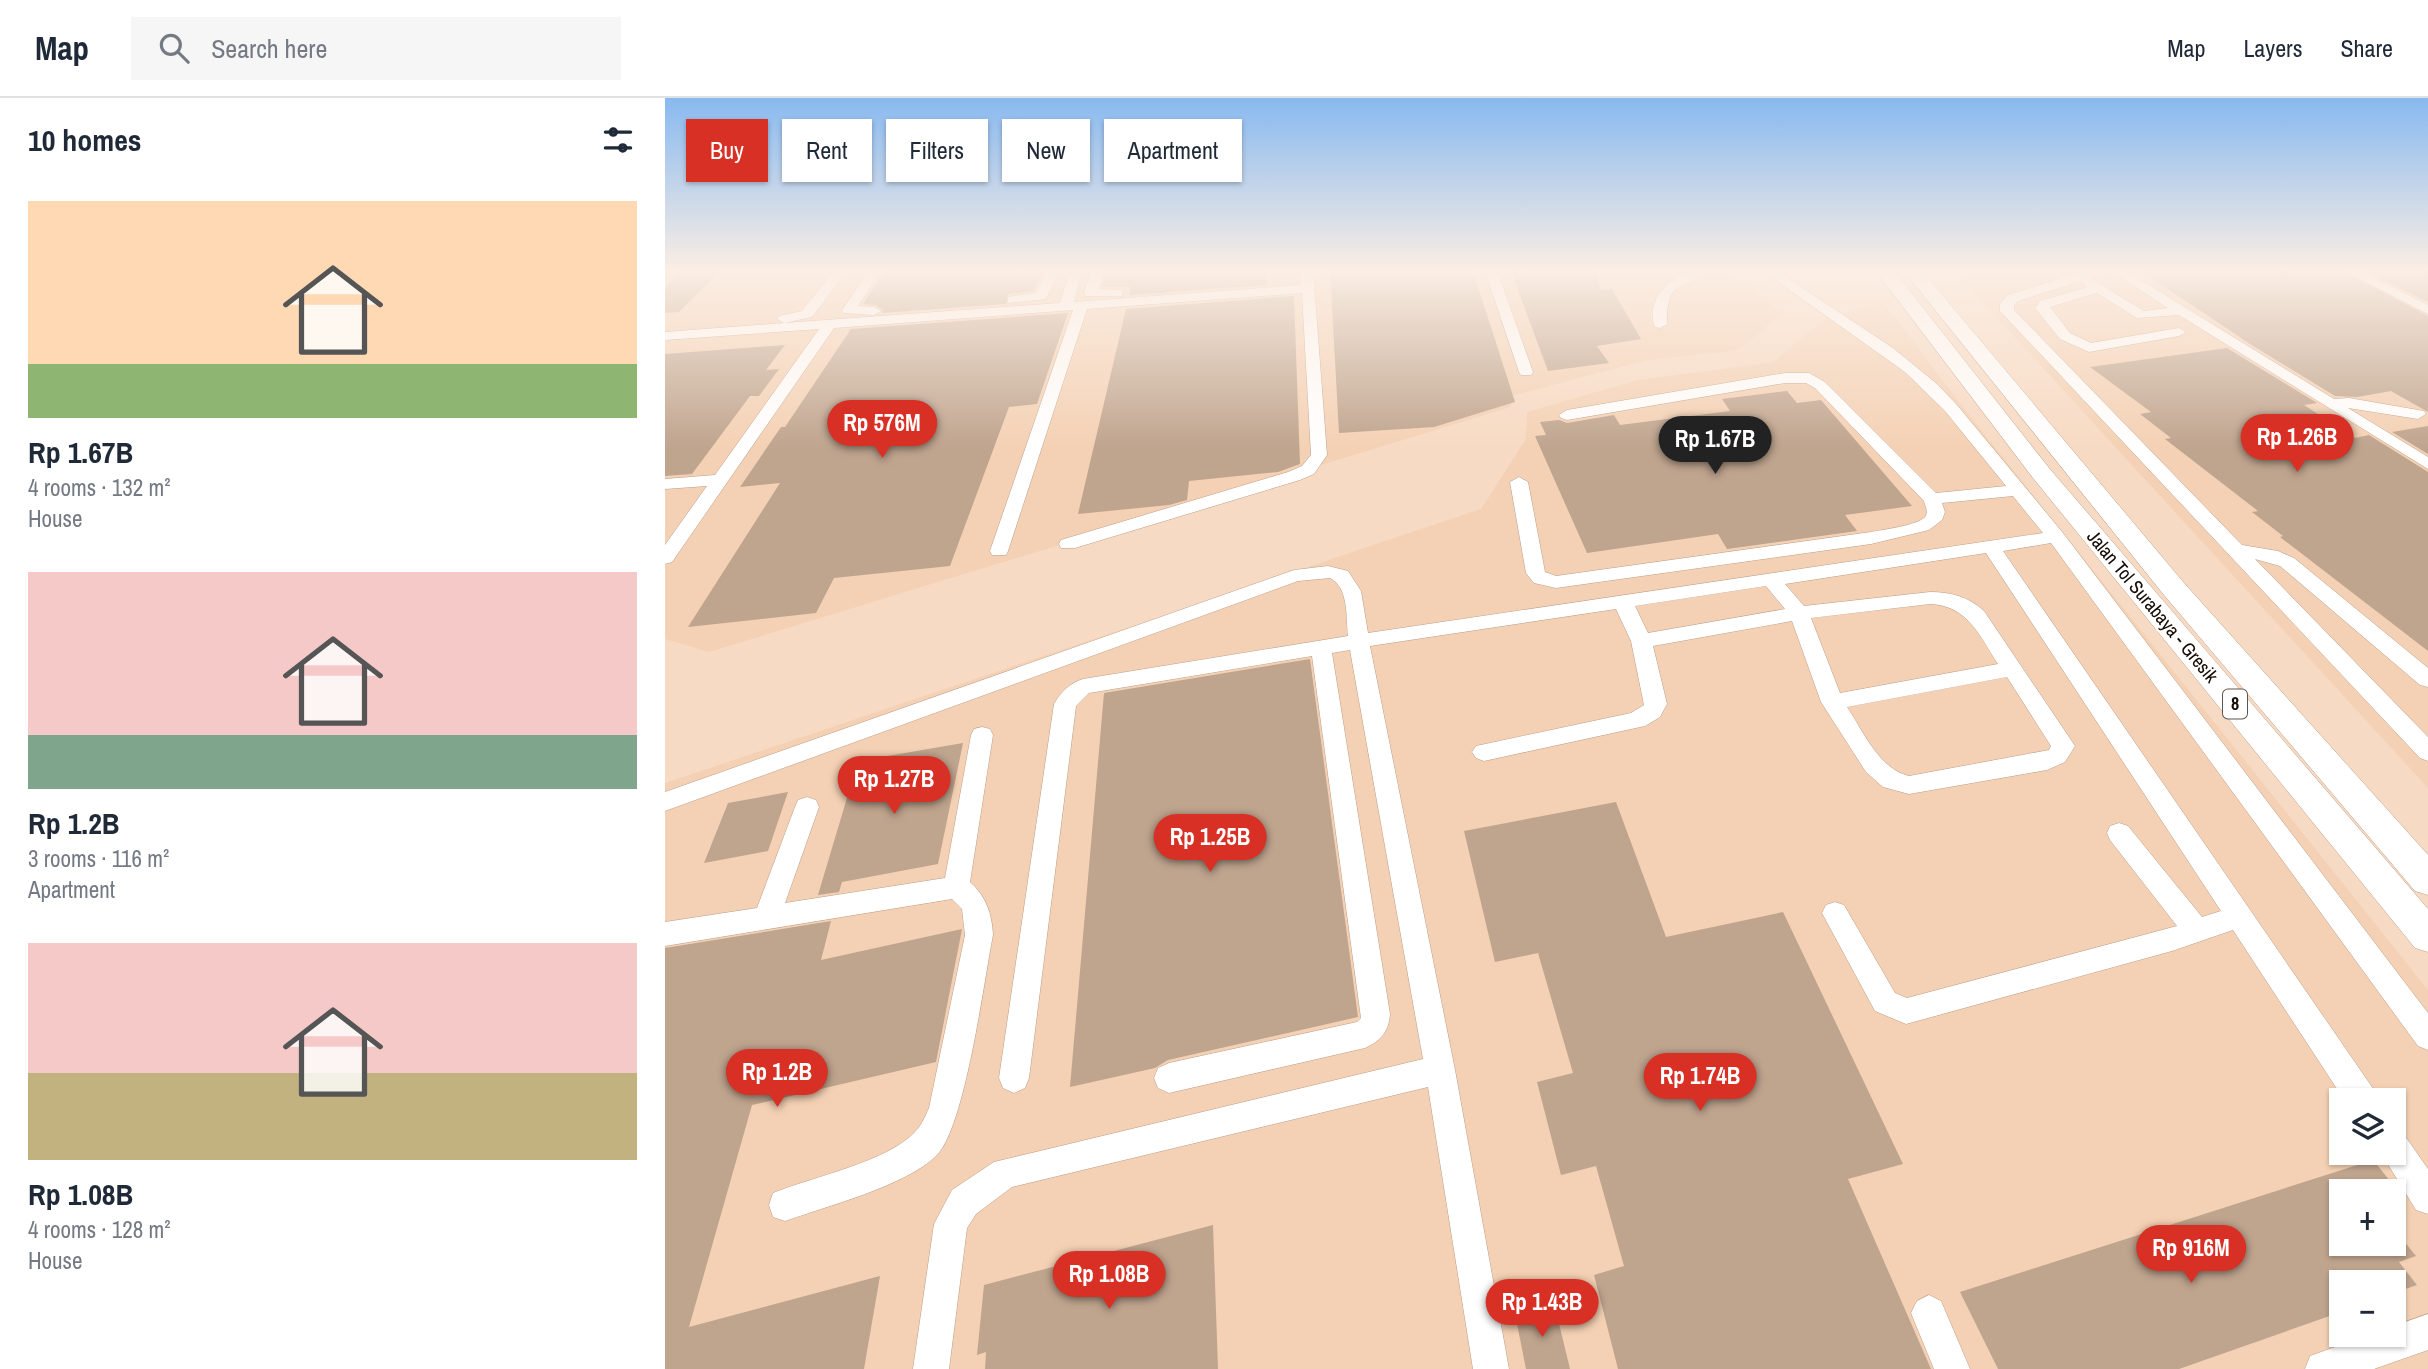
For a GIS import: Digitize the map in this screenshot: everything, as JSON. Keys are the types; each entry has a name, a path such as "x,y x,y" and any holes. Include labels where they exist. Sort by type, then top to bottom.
{"highway":[{"name":"Jalan Tol Surabaya - Gresik","path":"1926,330 2031,481 2428,936"},
{"name":"Jalan Tol Surabaya - Gresik","path":"1963,330 2174,589 2428,880"}],"street":[{"path":"665,336 748,330"},
{"path":"665,558 819,330"},
{"path":"999,551 1066,330"},
{"path":"1068,544 1294,476 1313,466 1319,455 1310,330"},
{"path":"1512,330 1526,372"},
{"path":"1854,330 1934,388 2031,481 2056,537 2428,1036"},
{"path":"2039,330 2069,350 2179,332"},
{"path":"2046,330 2047,335 2235,550 2427,749"},
{"path":"2213,330 2428,464"},
{"path":"1519,482 1536,573 1547,582 1871,538 1923,526 1933,520 1935,512 1932,499 1820,385 1809,378 1785,378 1567,415"},
{"path":"2332,404 2349,403 2418,414"},
{"path":"665,484 720,480"},
{"path":"1932,499 2031,481"},
{"path":"1014,1078 1065,704 1083,687 1359,641 1624,604 2056,537"},
{"path":"1991,547 2355,1088"},
{"path":"2235,550 2278,557 2287,562 2428,680"},
{"path":"665,802 1294,576 1334,572 1345,578 1352,590 1359,641 1440,1070 1491,1369"},
{"path":"1641,641 1798,613 1950,598 1977,616 2063,746 2057,756 2047,761 1909,785 1891,780 1874,766 1832,702 1798,613 1772,581"},
{"path":"1484,752 1646,716 1656,704 1641,641 1624,604"},
{"path":"1169,1079 1365,1034 1375,1024 1376,1014 1321,648"},
{"path":"1832,702 2012,669"},
{"path":"956,887 982,735"},
{"path":"767,916 807,807"},
{"path":"2119,833 2196,930"},
{"path":"665,934 956,887 966,893 974,903 979,916 979,934 944,1110 926,1144 905,1159 785,1205"},
{"path":"1835,913 1885,1002 1906,1011 2241,916"},
{"path":"930,1369 951,1224 964,1202 1005,1173 1440,1070"},
{"path":"2406,1165 2428,1198"},
{"path":"2323,1369 2428,1332"}],"lane":[{"path":"1930,1313 1952,1369"}],"shaded area":[{"path":"665,330 1762,330 1736,351 1647,360 1511,396 1511,407 709,652 665,639"},
{"path":"1811,330 1905,330 1962,406 2428,990 2428,1369 665,1369 665,783 1481,509 1526,439 1527,412 1638,380 1774,362"},
{"path":"2008,330 2428,330 2428,788"}],"building":[{"path":"850,330 1062,330 1037,404 1009,407 950,566 834,578 816,613 688,627 780,483 740,487 781,427 785,427"},
{"path":"1121,330 1295,330 1300,464 1278,472 1189,481 1187,500 1169,505 1078,514"},
{"path":"1333,330 1492,330 1515,402 1434,427 1339,433"},
{"path":"1533,330 1636,330 1641,339 1597,346 1609,363 1548,371"},
{"path":"2230,330 2428,330 2428,412 2391,391 2357,397 2335,396"},
{"path":"785,345 766,370 779,369 759,396 750,396 692,474 665,476 665,354"},
{"path":"2227,348 2317,403 2304,405 2355,438 2369,435 2428,472 2428,651 2280,537 2283,536 2252,512 2258,511 2165,439 2171,438 2140,414 2151,412 2090,367"},
{"path":"1787,391 1797,403 1821,400 1912,506 1845,515 1857,531 1727,549 1718,534 1587,553 1535,436 1546,435 1540,422 1559,420 1567,423 1614,415 1620,425 1730,411 1722,399"},
{"path":"2428,426 2428,454 2392,432"},
{"path":"1310,659 1358,1017 1168,1060 1155,1068 1070,1087 1104,693"},
{"path":"963,743 938,864 842,882 839,892 818,895 858,761"},
{"path":"788,792 768,851 704,863 728,803"},
{"path":"1616,802 1666,937 1783,912 1903,1164 1848,1179 1931,1369 1618,1369 1594,1275 1624,1266 1596,1166 1561,1175 1537,1082 1573,1073 1538,953 1495,962 1464,831"},
{"path":"831,921 821,960 962,929 936,1062 752,1105 689,1327 880,1276 864,1369 665,1369 665,948"},
{"path":"2357,1165 2377,1165 2388,1179 2329,1179 2329,1256 2406,1256 2406,1244 2416,1256 2399,1262 2405,1270 2329,1270 2329,1316 2179,1369 1998,1369 1960,1292"},
{"path":"1213,1225 1218,1369 985,1369 986,1352 977,1355 984,1285"},
{"path":"2406,1271 2417,1285 2406,1289"},
{"path":"1554,1303 1570,1369 1526,1369 1515,1314"}]}
